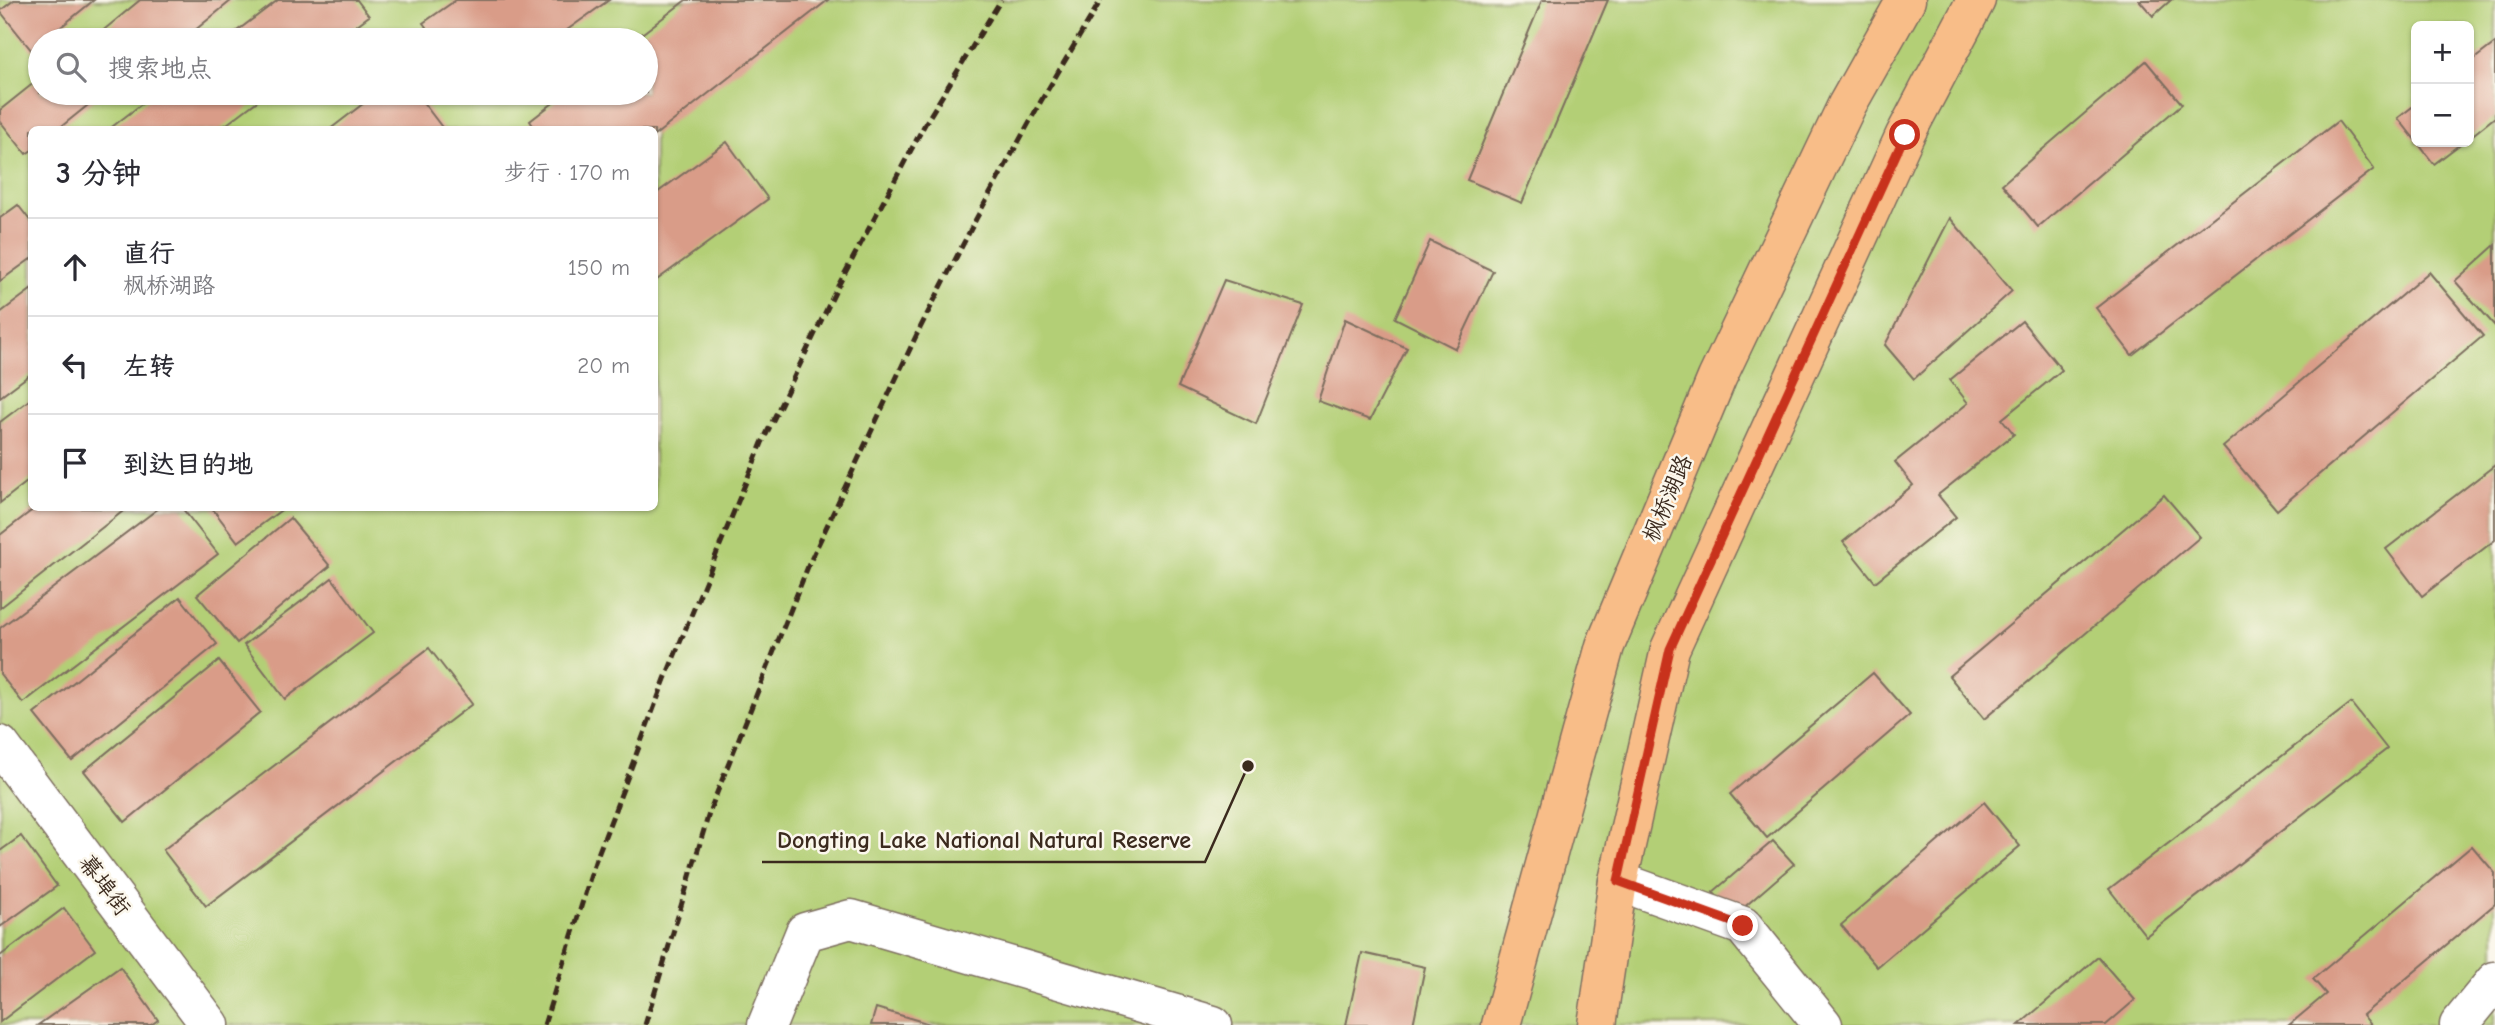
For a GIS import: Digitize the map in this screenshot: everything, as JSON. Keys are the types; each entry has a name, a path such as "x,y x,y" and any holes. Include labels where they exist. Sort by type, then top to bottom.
{"main road":[{"name":"枫桥湖路","path":"1501,1025 1605,646 1722,365 1847,105 1906,0"},
{"path":"1597,1025 1618,881 1670,649 1905,135 1976,0"}],"street":[{"name":"幕埠街","path":"0,745 210,1025"},
{"path":"1618,881 1743,926 1823,1025"},
{"path":"767,1025 805,932 851,919 1213,1025"},
{"path":"2459,1025 2495,981"}],"green space":[{"path":"0,0 2495,0 2495,1025 0,1025"}],"building":[{"path":"14,0 94,0 60,28 28,28 28,46 0,11"},
{"path":"140,0 232,0 198,28 106,28"},
{"path":"278,0 357,0 369,16 353,28 241,28"},
{"path":"456,0 609,0 570,28 427,28 423,23"},
{"path":"686,0 828,0 658,133 658,126 533,126 530,121 551,105 658,105 658,28 650,28"},
{"path":"1542,0 1608,0 1522,203 1467,180"},
{"path":"2139,0 2171,0 2153,16"},
{"path":"2495,43 2495,117 2474,134 2474,84 2474,59"},
{"path":"2146,61 2182,104 2038,227 2002,184"},
{"path":"28,88 28,105 88,105 62,126 28,126 26,154 0,121 0,110"},
{"path":"140,105 252,105 224,126 113,126"},
{"path":"361,105 425,105 441,126 334,126"},
{"path":"2411,108 2411,135 2398,118"},
{"path":"2338,121 2374,169 2132,355 2096,308"},
{"path":"727,142 768,199 658,279 658,192"},
{"path":"2421,147 2456,147 2434,164"},
{"path":"18,205 28,218 28,261 0,281 0,218"},
{"path":"1950,218 2012,291 1914,379 1885,345"},
{"path":"1430,241 1493,271 1456,349 1395,318"},
{"path":"2495,245 2495,326 2455,281"},
{"path":"2429,272 2483,336 2277,510 2223,447"},
{"path":"1224,280 1303,305 1256,424 1178,387"},
{"path":"28,292 28,376 0,397 0,313"},
{"path":"1345,319 1407,348 1370,420 1318,401"},
{"path":"2022,321 2062,370 2002,419 2014,434 1938,495 1956,517 1875,582 1843,542 1913,485 1895,462 1968,403 1950,380"},
{"path":"28,401 28,481 0,503 0,422"},
{"path":"2495,465 2495,540 2422,596 2386,549"},
{"path":"2164,495 2200,537 1984,719 1949,676"},
{"path":"31,511 123,511 0,608 0,535"},
{"path":"155,511 184,511 218,554 23,703 0,674 0,628"},
{"path":"214,511 280,511 238,542"},
{"path":"290,518 330,566 237,643 197,595"},
{"path":"332,578 373,633 285,699 244,645"},
{"path":"180,597 217,644 72,761 34,714"},
{"path":"429,648 472,704 206,906 163,850"},
{"path":"219,661 260,712 125,822 84,771"},
{"path":"1873,673 1910,715 1767,838 1730,794"},
{"path":"2351,703 2387,749 2146,936 2109,889"},
{"path":"1984,802 2020,846 1877,967 1841,925"},
{"path":"21,836 57,886 0,927 0,851"},
{"path":"1773,841 1794,864 1734,916 1713,892"},
{"path":"2472,846 2495,873 2495,904 2363,1015 2371,1025 2289,1025 2326,994 2313,979"},
{"path":"64,908 95,950 0,1022 0,956"},
{"path":"1362,953 1425,967 1413,1025 1346,1025"},
{"path":"2098,957 2135,1000 2106,1025 2019,1025"},
{"path":"120,967 158,1020 151,1025 38,1025"},
{"path":"876,1008 930,1024 930,1025 871,1025"}],"railway":[{"path":"544,1025 595,862 665,679 762,443 838,286 925,124 1001,0"},
{"path":"645,1025 710,810 809,564 917,334 976,219 1101,0"}],"place":[{"name":"Dongting Lake National Natural Reserve","path":"1248,766"}],"route":[{"path":"1743,926 1618,881 1670,649 1905,135"}]}
